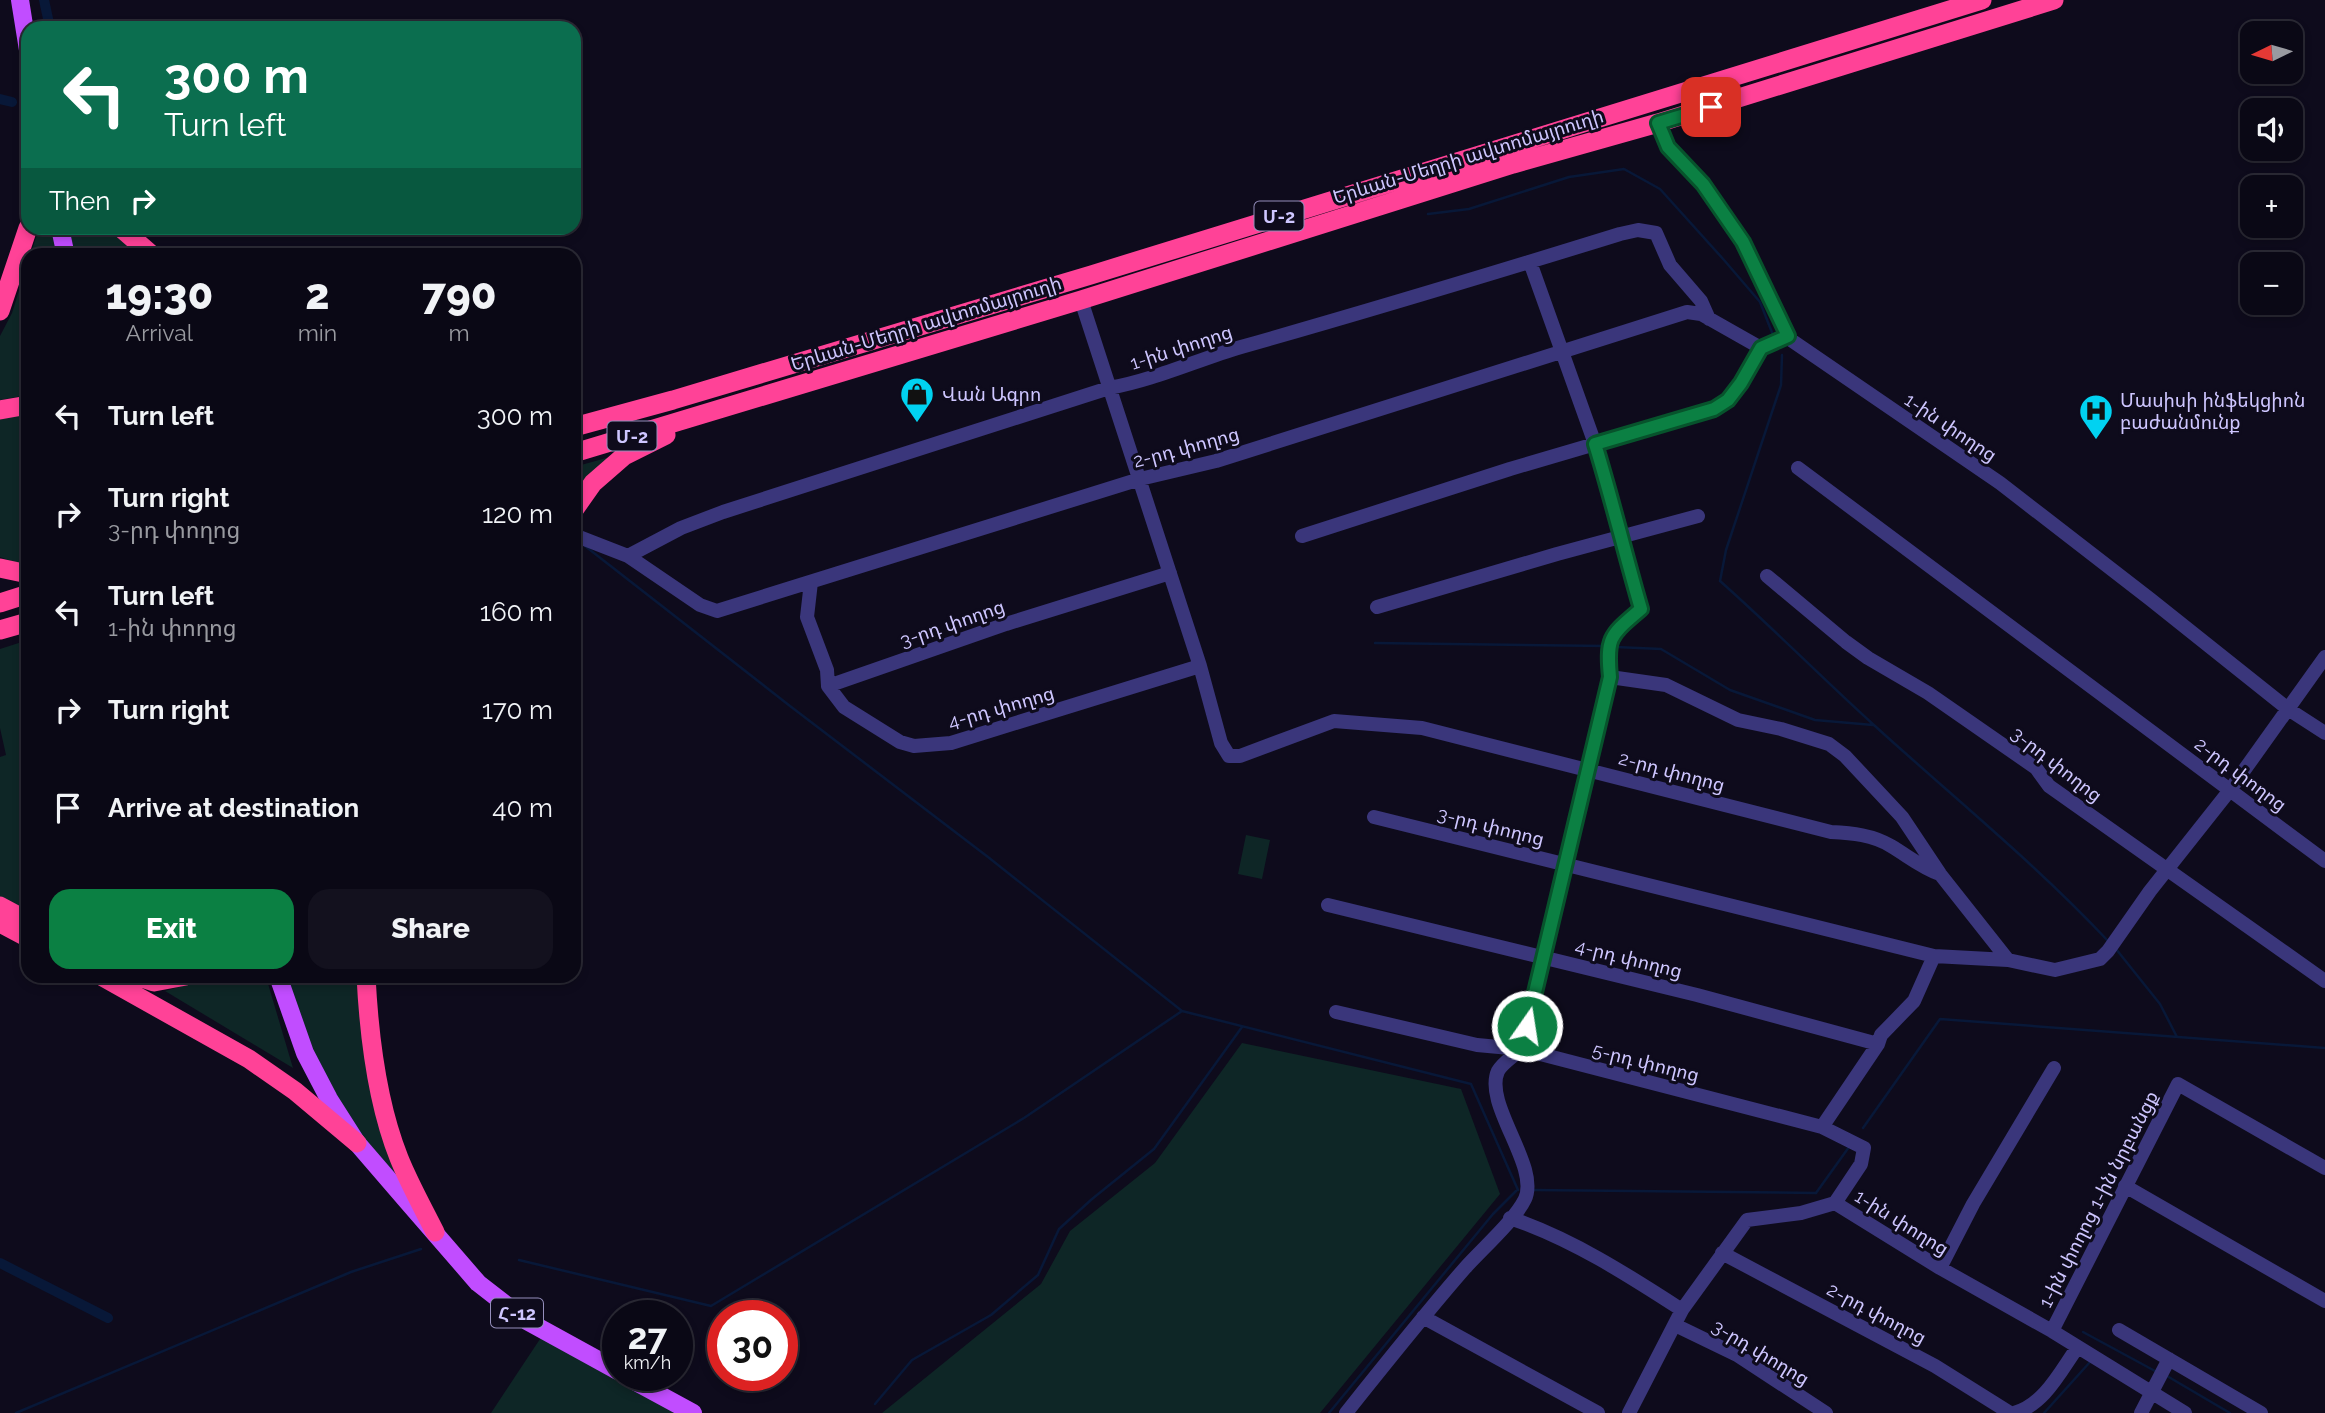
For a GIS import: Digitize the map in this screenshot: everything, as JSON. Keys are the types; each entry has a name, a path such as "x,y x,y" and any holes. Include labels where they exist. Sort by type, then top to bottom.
{"highway":[{"name":"Երևան-Մեղրի ավտոմայրուղի","path":"581,425 1101,272 1982,0"},
{"name":"Երևան-Մեղրի ավտոմայրուղի","path":"581,451 2054,0"},
{"path":"129,235 144,248"},
{"path":"0,312 21,249"},
{"path":"0,410 21,406"},
{"path":"581,500 593,483 624,456 672,432 690,419"},
{"path":"0,568 21,572"},
{"path":"0,603 21,596"},
{"path":"0,630 21,624"},
{"path":"0,906 21,917"},
{"path":"0,923 21,934"},
{"path":"113,983 249,1059 302,1096 357,1143"},
{"path":"366,983 369,1034 383,1101 399,1158 435,1232"}],"main road":[{"path":"20,0 23,21"},
{"name":"Հ-12","path":"280,983 305,1053 329,1099 357,1143 478,1283 517,1313 602,1362"},
{"path":"653,1391 693,1413"}],"street":[{"name":"1-ին փողոց","path":"1658,123 1668,147 1703,184 1743,242 1788,336 2000,483 2150,598 2288,709 2325,733"},
{"name":"1-ին փողոց","path":"628,556 681,528 723,512 1109,388 1128,385 1237,348 1638,230 1656,233 1670,265 1701,301 1709,319"},
{"path":"1346,1413 1423,1317 1510,1218 1526,1192 1524,1166 1505,1120 1495,1081 1500,1068 1521,1049 1610,677 1607,652 1612,636 1641,609 1595,444 1530,262"},
{"path":"1081,300 1200,666"},
{"name":"2-րդ փողոց","path":"581,539 628,556 700,605 717,611 1140,479 1216,461 1687,312 1701,314 1761,348"},
{"path":"1302,536 1714,409 1728,400 1761,348 1788,336"},
{"name":"2-րդ փողոց","path":"1798,468 2325,860"},
{"path":"1377,607 1698,516"},
{"name":"3-րդ փողոց","path":"828,686 1006,624 1170,573"},
{"name":"3-րդ փողոց","path":"1767,576 1868,658 1928,693 2036,768 2049,786 2325,981"},
{"path":"811,582 807,617 827,670 828,686"},
{"path":"2169,869 2230,790 2325,657"},
{"name":"2-րդ փողոց","path":"1200,666 1220,743 1228,756 1240,756 1334,721 1422,728 1831,832 1860,834 1890,845 1924,869 1940,874 2008,960"},
{"name":"4-րդ փողոց","path":"828,686 844,707 900,742 914,746 951,743 1200,666"},
{"path":"1610,677 1666,685 1738,720 1781,729 1829,744 1846,756 1902,817 1940,874"},
{"name":"3-րդ փողոց","path":"1374,817 1934,956 2008,960 2056,970 2100,959 2169,869"},
{"name":"4-րդ փողոց","path":"1328,905 1543,956 1878,1044"},
{"path":"1822,1126 1878,1044 1881,1035 1914,1001 1934,956"},
{"name":"5-րդ փողոց","path":"1336,1012 1477,1045 1521,1049 1822,1126 1864,1148 1861,1164 1835,1203"},
{"path":"1940,1268 1973,1204 2054,1068"},
{"name":"1-ին փողոց 1-ին նրբանցք","path":"2052,1331 2178,1084 2325,1168"},
{"path":"2125,1186 2325,1301"},
{"name":"1-ին փողոց","path":"1629,1413 1682,1310 1747,1220 1801,1213 1835,1203 2185,1413"},
{"path":"1510,1218 1536,1227 1626,1274 1682,1310"},
{"name":"2-րդ փողոց","path":"1722,1253 1935,1366 2012,1413"},
{"path":"1423,1317 1598,1413"},
{"name":"3-րդ փողոց","path":"1675,1325 1737,1355 1826,1413"},
{"path":"2119,1330 2261,1413"},
{"path":"2012,1413 2034,1405 2077,1348"},
{"path":"2141,1413 2169,1359"}],"green space":[{"path":"37,235 54,235 56,248 33,248"},
{"path":"71,235 118,235 132,248 73,248"},
{"path":"21,284 21,396 0,400 0,336 12,313"},
{"path":"21,412 21,564 0,557 0,418"},
{"path":"624,453 581,497 581,465"},
{"path":"21,642 21,910 0,899 0,757 6,755 0,728 0,649"},
{"path":"1246,835 1270,840 1262,879 1238,874"},
{"path":"192,983 268,983 293,1068 165,991"},
{"path":"288,983 363,983 407,1193 348,1124 311,1056"},
{"path":"1242,1043 1461,1089 1500,1194 1320,1413 882,1413 1041,1284 1070,1231 1155,1163"},
{"path":"542,1336 602,1369 602,1391 641,1391 681,1413 491,1413"}],"waterway":[{"path":"44,0 48,21"},
{"path":"0,99 12,102"},
{"path":"1428,214 1469,209 1569,177 1624,169 1660,189 1724,260 1760,302 1773,335"},
{"path":"1782,355 1781,385 1726,550 1720,581 1875,726 2023,858 2109,942"},
{"path":"585,546 988,857 1182,1011"},
{"path":"1375,643 1606,646"},
{"path":"1616,647 1661,649 1730,690 1815,720 1873,725"},
{"path":"2116,949 2160,1004 2177,1037"},
{"path":"519,1260 711,1306 1024,1118 1182,1011 1471,1084 1518,1190"},
{"path":"1863,1128 1940,1019 2325,1048"},
{"path":"875,1404 912,1360 991,1315 1038,1275 1059,1229 1154,1149 1242,1027"},
{"path":"1533,1190 1816,1193 1849,1147"},
{"path":"1329,1413 1493,1214 1516,1191"},
{"path":"16,1413 351,1272 421,1249"},
{"path":"0,1263 108,1318"},
{"path":"2083,1332 2155,1371"},
{"path":"2044,1413 2090,1362"},
{"path":"2167,1376 2230,1413"}],"place":[{"name":"Վան Ագրո","path":"917,424"},
{"name":"Մասիսի ինֆեկցիոն բաժանմունք","path":"2096,441"}],"route":[{"path":"1527,1026 1610,677 1607,652 1612,636 1641,609 1595,444 1714,409 1728,400 1761,348 1788,336 1743,242 1703,184 1668,147 1663,138 1658,123 1711,107"}]}
